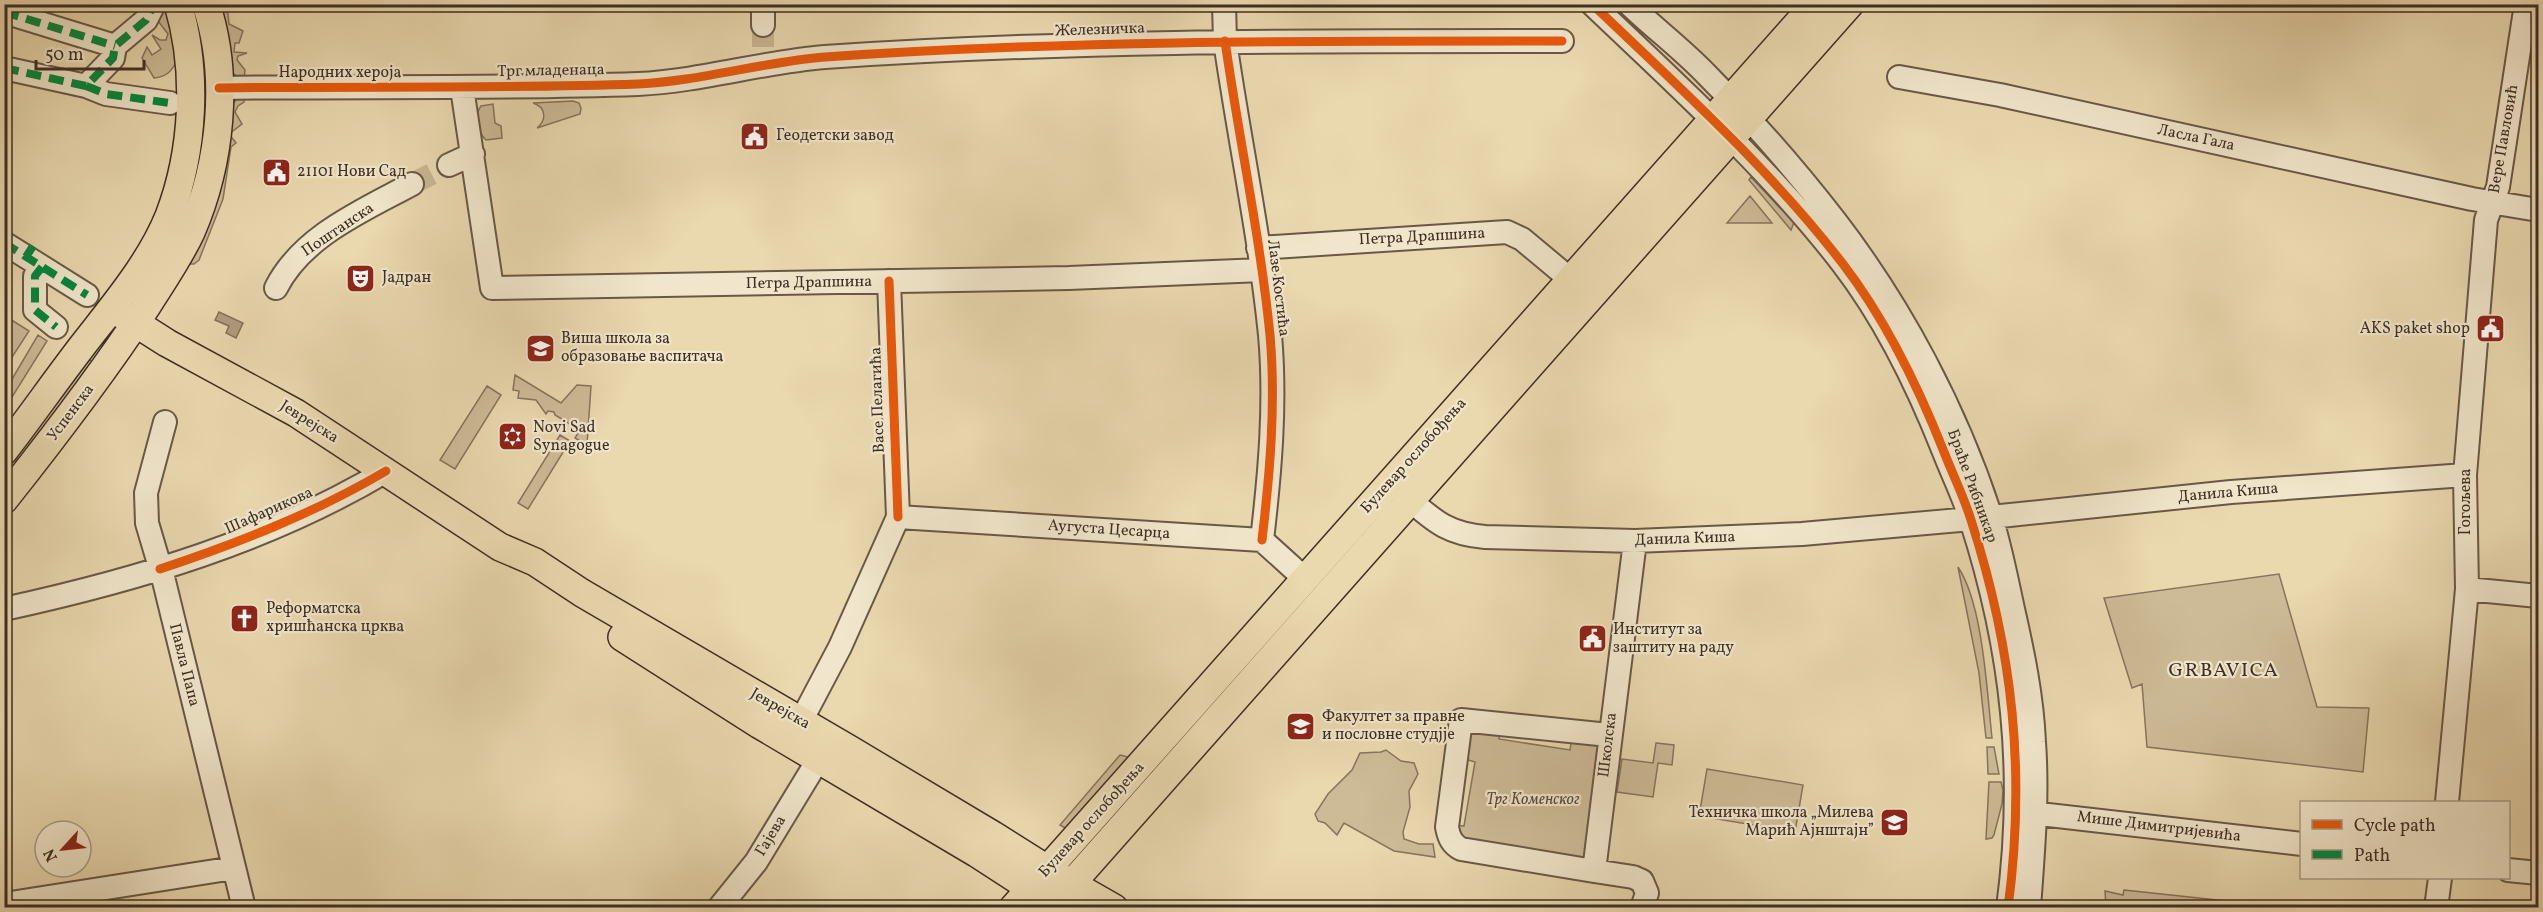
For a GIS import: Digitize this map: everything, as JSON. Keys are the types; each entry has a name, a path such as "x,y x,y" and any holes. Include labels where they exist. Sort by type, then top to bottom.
{"main road":[{"name":"Успенска","path":"4,500 102,372 136,323 191,232 207,183 217,131 219,88 217,60 206,4"},
{"name":"Булевар ослобођења","path":"1048,893 1410,500 1730,120 1815,4"},
{"name":"Булевар ослобођења","path":"1048,893 1305,579 1570,279 1850,4"},
{"name":"Успенска","path":"4,451 112,308 144,262 164,226 183,165 190,81 188,51 166,5"},
{"path":"102,372 120,360 167,343 164,315 168,272"},
{"name":"Јеврејска","path":"112,308 167,343 296,413 500,547 535,562 582,593 983,828 1048,893"},
{"name":"Јеврејска","path":"500,547 518,568 697,686 818,760 1048,893"},
{"path":"1048,893 1114,908"}],"street":[{"name":"Лазе Костића","path":"1224,4 1225,41 1262,270 1270,337 1272,387 1269,484 1262,540"},
{"path":"1592,4 1730,120"},
{"path":"1629,4 1705,73 1730,120"},
{"name":"Вере Павловић","path":"2492,203 2498,187 2526,4"},
{"path":"86,86 113,58 115,46 166,5"},
{"path":"4,12 115,46"},
{"name":"Железничка","path":"641,84 678,80 763,35 822,57 984,48 1225,41 1562,42"},
{"path":"4,68 86,86 106,94 170,103"},
{"name":"Ласла Гала","path":"1899,76 2000,95 2492,203 2538,210"},
{"name":"Трг младенаца","path":"462,88 641,84"},
{"name":"Народних хероја","path":"219,88 462,88"},
{"path":"449,165 473,154 462,88"},
{"name":"Браће Рибникар","path":"1730,120 1778,152 1836,222 1884,293 1920,354 1967,452 1981,518 2027,679 2034,741 2027,812 2008,908"},
{"name":"Петра Драпшина","path":"473,154 492,288 1069,278 1262,270"},
{"name":"Поштанска","path":"276,288 287,269 314,244 350,218 412,184"},
{"name":"Гогољева","path":"2447,801 2467,589 2465,475 2486,220 2492,203"},
{"name":"Петра Драпшина","path":"1258,248 1507,232 1522,239 1570,279"},
{"path":"4,243 34,257 87,295"},
{"path":"34,257 35,310 56,327"},
{"name":"Васе Пелагића","path":"801,721 840,647 898,517 888,281"},
{"name":"Павла Папа","path":"165,422 146,494 147,523 244,908"},
{"name":"Шафарикова","path":"4,609 61,597 160,569 238,543 284,523 386,471"},
{"name":"Данила Киша","path":"1410,500 1442,526 1463,535 1635,541 1802,534 2231,492 2465,475"},
{"name":"Аугуста Цесарца","path":"898,517 1262,540"},
{"path":"1262,540 1305,579"},
{"name":"Школска","path":"1594,871 1609,735 1635,541"},
{"path":"2467,589 2538,596"},
{"path":"1609,735 1461,720 1447,827 1454,845 1461,849 1633,877 1642,881 1647,893 1642,908"},
{"name":"Гајева","path":"718,908 756,862 818,760"},
{"name":"Браће Рибникар","path":"2027,812 2029,908"},
{"name":"Мише Димитријевића","path":"2027,812 2300,844"},
{"path":"4,904 234,868"},
{"path":"2510,870 2538,873"},
{"path":"2436,908 2440,879"}],"green space":[{"path":"155,5 165,5 177,61 168,73 154,78 142,58 147,47 152,55 161,49 152,35 160,40 166,40 168,34 158,21"},
{"path":"217,5 222,5 228,14 229,24 243,31 239,43 235,43 234,52 247,53 238,56 237,60 245,70 244,80 232,73"},
{"path":"244,97 244,102 235,112 242,124 229,134 236,143 231,147 223,199 199,260 194,264 188,264 230,109 237,98"},
{"path":"573,101 579,103 580,114 537,128 544,114 541,107 533,103"},
{"path":"493,104 495,123 501,126 502,138 486,140 479,129 477,119 481,106"},
{"path":"1751,177 1779,207 1795,220 1791,230 1749,180"},
{"path":"1750,196 1772,223 1727,223"},
{"path":"10,319 29,331 5,368 5,320"},
{"path":"38,335 47,341 9,402 5,399 5,391"},
{"path":"86,357 93,362 5,482 5,468"},
{"path":"515,375 561,403 577,385 591,386 587,445 575,438 580,430 555,415 554,412 548,411 546,414 536,400 518,398 519,391 513,390"},
{"path":"487,386 501,395 455,469 440,460"},
{"path":"560,435 570,441 528,509 518,503"},
{"path":"1958,567 1973,603 1978,625 1986,673 1992,738 1986,738 1979,673"},
{"path":"2279,574 2317,707 2369,708 2363,772 2147,747 2142,684 2132,688 2104,598"},
{"name":"Трг Коменског","path":"1501,728 1499,739 1570,750 1572,737 1602,746 1588,859 1467,844 1453,825 1464,826 1475,762 1465,759 1468,739 1476,729"},
{"path":"1656,743 1674,745 1672,765 1658,763 1653,797 1617,792 1622,759 1653,763"},
{"path":"1987,747 1994,747 1999,774 1988,774"},
{"path":"1386,750 1401,761 1414,763 1418,774 1409,791 1410,807 1403,832 1404,839 1419,844 1433,844 1435,857 1394,851 1344,823 1337,835 1325,823 1318,821 1315,814 1328,794 1352,770 1360,753"},
{"path":"1120,755 1132,758 1067,829 1060,825"},
{"path":"1707,769 1803,785 1795,832 1699,816"},
{"path":"1989,782 2001,782 2003,790 1994,835 1986,839"},
{"path":"2124,890 2283,907 2106,907 2105,891 2123,895"}],"shaded area":[{"path":"219,312 243,323 236,338 226,333 229,326 215,320"}],"tunnel":[{"path":"763,25 763,47"},
{"path":"412,184 449,165"}],"marked path":[{"path":"4,68 86,86 113,58 115,46 146,20 153,6"},
{"path":"4,12 115,46"},
{"path":"86,86 106,94 170,103"},
{"path":"4,243 87,295"},
{"path":"26,257 33,246"},
{"path":"42,267 35,276 35,310 56,327"}],"cycle path":[{"path":"1592,4 1723,130 1815,229 1859,285 1900,354 1923,403 1971,520 1997,616 2006,664 2012,712 2016,809 2008,908"},
{"path":"1225,41 1261,261 1272,361 1271,437 1262,540"},
{"path":"219,88 638,84 685,79 801,59 1009,47 1378,41 1562,41"},
{"path":"889,281 898,517"},
{"path":"160,569 218,549 304,514 386,471"}],"place":[{"name":"Геодетски завод","path":"755,136"},
{"name":"21101 Нови Сад","path":"276,172"},
{"name":"Јадран","path":"361,278"},
{"name":"AKS paket shop","path":"2491,329"},
{"name":"Виша школа за образовање васпитача","path":"540,348"},
{"name":"Novi Sad Synagogue","path":"512,437"},
{"name":"Реформатска хришћанска црква","path":"245,618"},
{"name":"Институт за заштиту на раду","path":"1592,639"},
{"name":"Факултет за правне и пословне студјје","path":"1301,726"},
{"name":"Техничка школа „Милева Марић Ајнштајн”","path":"1895,822"}],"district":[{"name":"GRBAVICA","path":"2224,671"}]}
